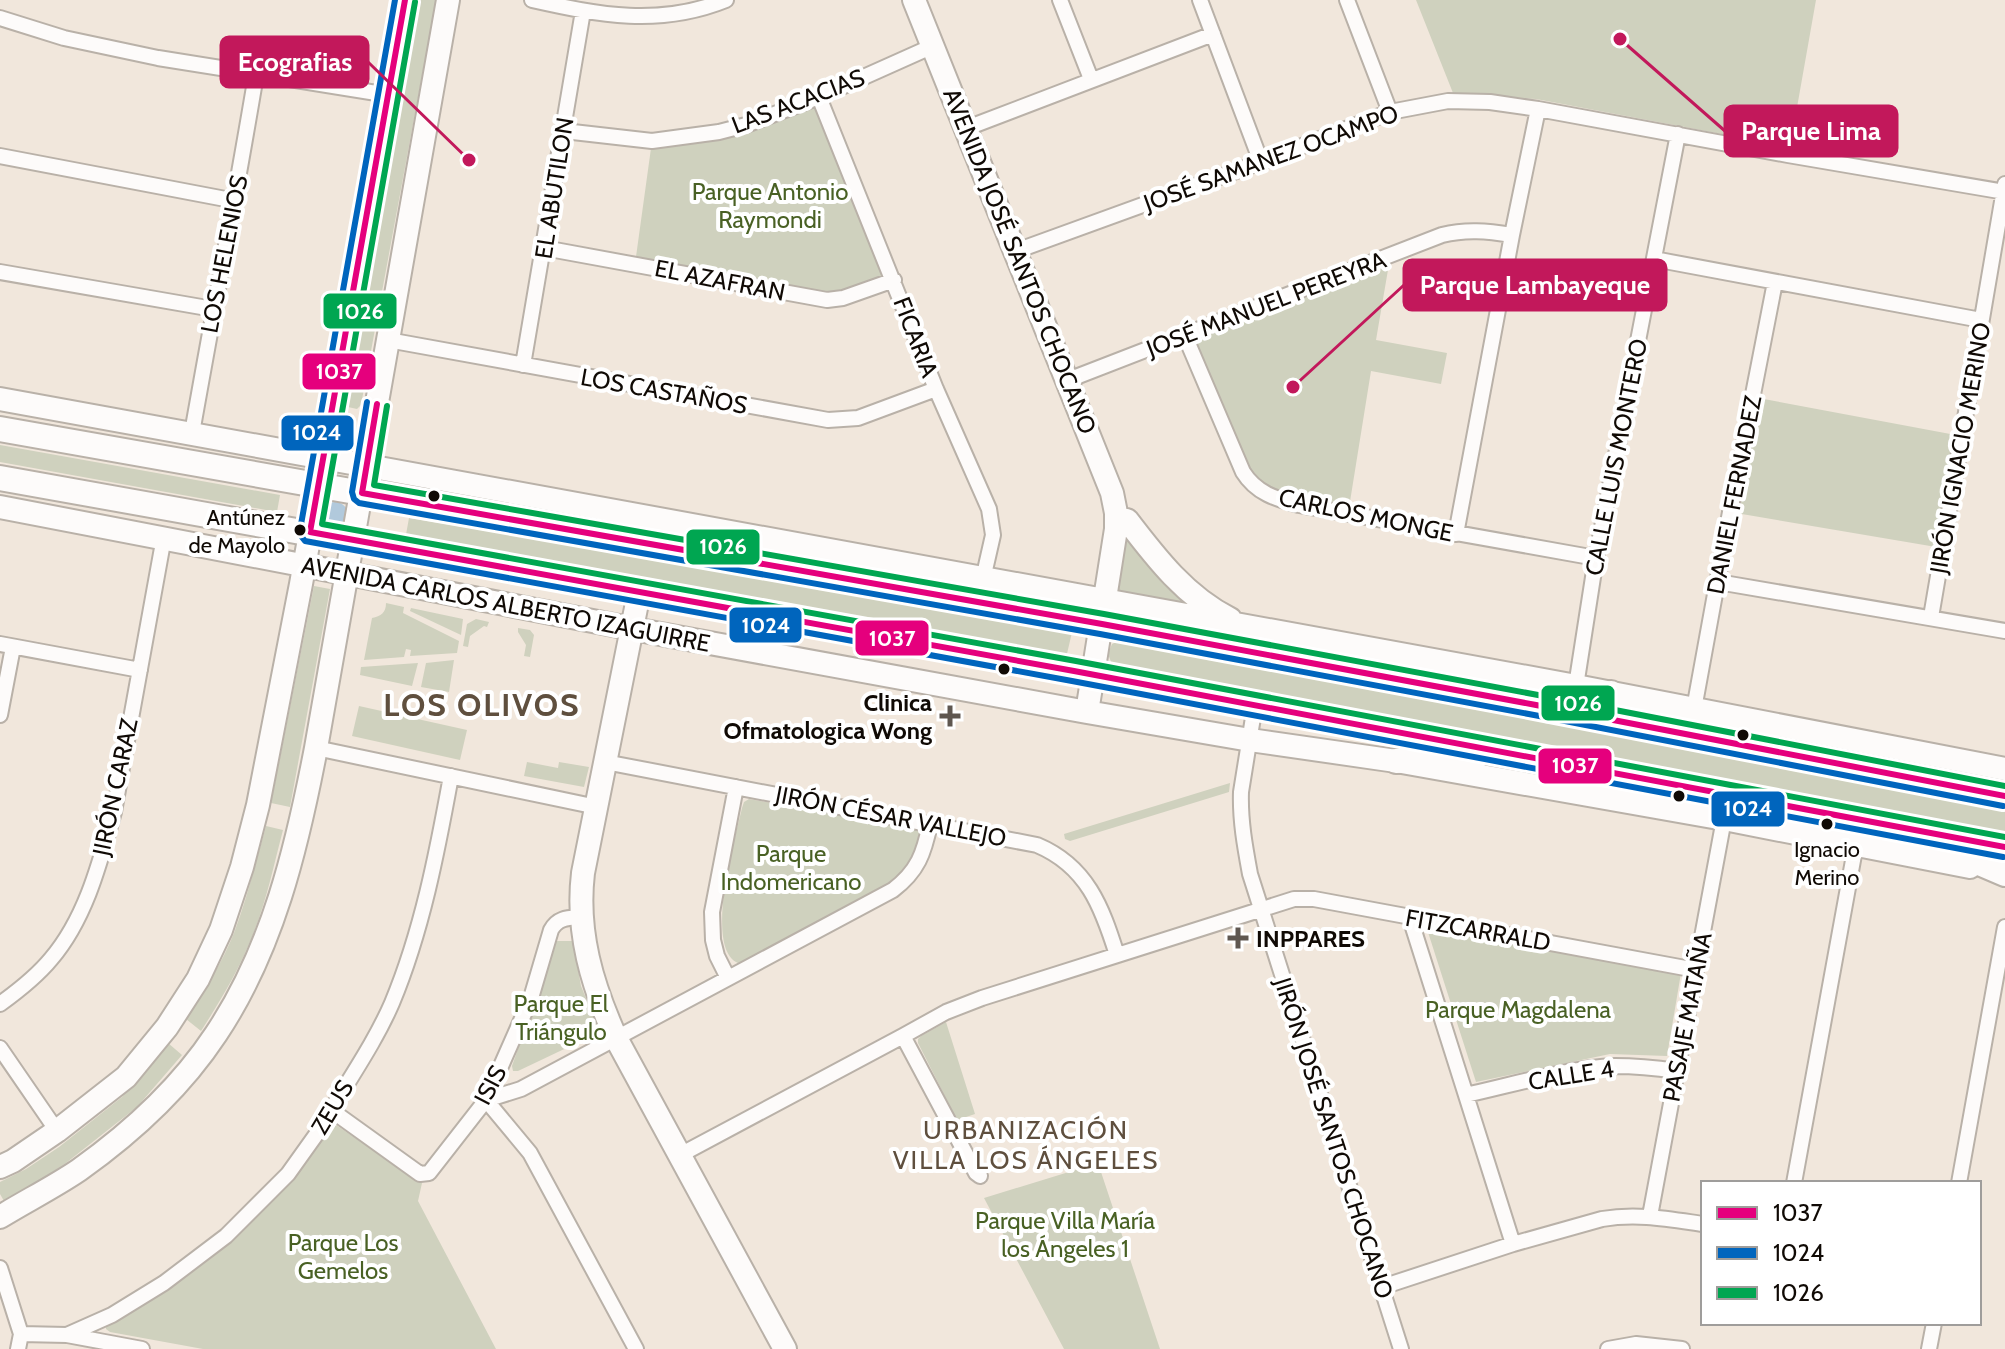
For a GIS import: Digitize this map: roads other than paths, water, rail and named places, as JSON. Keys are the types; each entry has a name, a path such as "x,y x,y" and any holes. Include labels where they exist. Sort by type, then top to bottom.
{"main road":[{"path":"0,429 362,493 1263,638 1536,705 2005,796"},
{"name":"AVENIDA CARLOS ALBERTO IZAGUIRRE","path":"0,478 1094,675 2005,847"},
{"path":"1536,705 1611,693"},
{"path":"1396,761 1442,758 1501,762 1524,757"},
{"path":"1851,819 1945,847 2005,874"}],"street":[{"path":"0,1167 57,1131 126,1077 167,1027 198,979 221,930 258,805 319,485 405,0"},
{"path":"0,1217 78,1171 132,1128 183,1078 217,1033 252,970 280,898 316,748 448,0"},
{"path":"532,0 624,16 660,16 693,11 726,0"},
{"name":"AVENIDA JOSÉ SANTOS CHOCANO","path":"914,0 1112,493 1116,524 1087,712"},
{"path":"1060,0 1091,79"},
{"path":"1200,0 1261,162"},
{"path":"1347,0 1390,112"},
{"name":"EL ABUTILON","path":"523,365 583,11"},
{"path":"0,18 64,38 131,53 389,95"},
{"path":"967,128 1213,34"},
{"name":"LAS ACACIAS","path":"564,131 652,141 746,125 819,97 933,46"},
{"name":"LOS HELENIOS","path":"192,433 213,309 236,201 256,75"},
{"name":"FICARIA","path":"819,97 936,389 991,516 993,535 983,579"},
{"name":"JOSÉ SAMANEZ OCAMPO","path":"1016,251 1390,112 1448,101 1490,102 1538,109 1788,155 2005,190"},
{"path":"1456,534 1538,109"},
{"name":"CALLE LUIS MONTERO","path":"1576,686 1596,558 1678,134"},
{"path":"0,156 236,201"},
{"name":"JIRÓN IGNACIO MERINO","path":"1931,617 2005,190"},
{"name":"JOSÉ MANUEL PEREYRA","path":"1068,380 1442,235 1470,230 1512,235"},
{"name":"EL AZAFRAN","path":"544,248 827,300 843,298 894,280"},
{"path":"1654,259 1981,320"},
{"path":"0,272 213,309"},
{"name":"DANIEL FERNADEZ","path":"1694,709 1775,282"},
{"name":"CARLOS MONGE","path":"1185,336 1243,472 1266,495 1287,502 1596,558"},
{"name":"LOS CASTAÑOS","path":"388,340 828,420 858,418 936,389"},
{"path":"0,399 983,579 1104,612 1576,686 2005,769"},
{"name":"AVENIDA CARLOS ALBERTO IZAGUIRRE","path":"0,507 632,629 1087,712 1396,761 1724,819 2005,874"},
{"path":"1116,524 1121,519 1127,520 1157,559 1190,591 1216,611 1263,638"},
{"name":"JIRÓN CARAZ","path":"0,1004 31,980 51,959 80,914 102,854 114,812 164,537"},
{"path":"1718,582 2005,631"},
{"path":"639,593 583,873 582,917 591,977 616,1038 785,1349"},
{"path":"0,715 6,646 140,670"},
{"name":"JIRÓN JOSÉ SANTOS CHOCANO","path":"1255,705 1240,806 1250,874 1401,1349"},
{"path":"316,748 597,807"},
{"name":"JIRÓN CÉSAR VALLEJO","path":"605,762 1037,845 1063,859 1096,898 1105,914 1117,955"},
{"name":"ZEUS","path":"67,1335 112,1315 151,1291 226,1236 288,1174 328,1118 380,1027 404,969 423,911 451,776"},
{"path":"728,978 713,940 712,912 736,787"},
{"name":"PASAJE MATAÑA","path":"1650,1216 1724,819"},
{"path":"636,1349 530,1153 486,1100 521,1089 893,890 903,883 920,859 930,824"},
{"path":"1794,1181 1856,844"},
{"name":"FITZCARRALD","path":"680,1155 946,1012 1294,899 1307,898 1696,970"},
{"name":"ISIS","path":"331,1110 420,1174 429,1173 486,1100 531,998 555,923 582,917"},
{"path":"1410,918 1513,1244"},
{"path":"1959,1181 2005,927"},
{"path":"903,1036 980,1176"},
{"path":"0,1048 57,1131"},
{"name":"CALLE 4","path":"1466,1095 1611,1066 1677,1071"},
{"path":"1382,1287 1602,1219 1650,1216 1701,1224"},
{"path":"0,1268 20,1341 67,1335 142,1349"},
{"path":"1929,1349 1934,1325"},
{"path":"1608,1349 1636,1344 1682,1349"}],"water":[{"path":"335,502 344,506 348,515 344,524 335,528 326,524 322,515 326,506"}],"place":[{"name":"Parque Lima","path":"1620,39"},
{"name":"Ecografias","path":"469,160"},
{"name":"Parque Lambayeque","path":"1293,387"},
{"name":"Antúnez de Mayolo","path":"300,530"},
{"name":"Clinica Ofmatologica Wong","path":"950,716"},
{"name":"Ignacio Merino","path":"1827,824"},
{"name":"INPPARES","path":"1238,938"}],"district":[{"name":"LOS OLIVOS","path":"482,704"},
{"name":"URBANIZACIÓN VILLA LOS ÁNGELES","path":"1026,1145"}],"park label":[{"name":"Parque Antonio Raymondi","path":"770,205"},
{"name":"Parque Indomericano","path":"791,867"},
{"name":"Parque Magdalena","path":"1518,1009"},
{"name":"Parque El Triángulo","path":"561,1017"},
{"name":"Parque Villa María los Ángeles 1","path":"1065,1234"},
{"name":"Parque Los Gemelos","path":"343,1256"}]}
